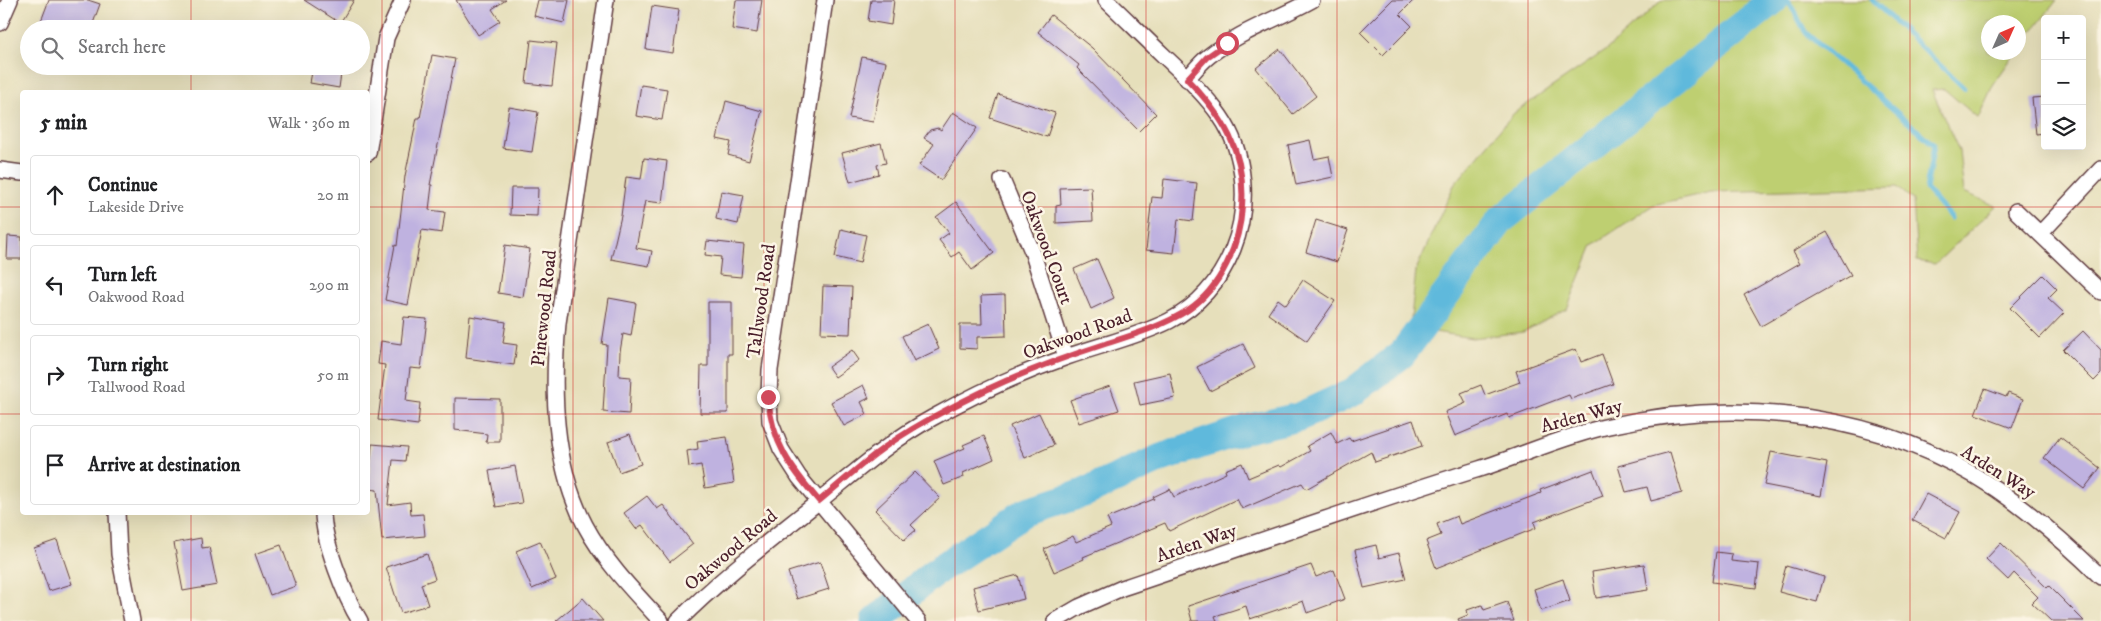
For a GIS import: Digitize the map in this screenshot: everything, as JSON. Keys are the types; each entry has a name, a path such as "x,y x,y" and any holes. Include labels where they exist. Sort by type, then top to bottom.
{"street":[{"path":"0,23 10,0"},
{"path":"370,140 386,38 404,0"},
{"name":"Pinewood Road","path":"606,0 558,323 555,354 557,426 562,464 585,525 630,588 661,621"},
{"name":"Tallwood Road","path":"825,0 772,361 768,397 770,421 781,449 799,477 918,621"},
{"name":"Oakwood Road","path":"678,621 711,589 875,454 932,418 989,388 1066,357 1158,325 1190,309 1212,286 1226,265 1237,240 1242,218 1244,187 1231,137 1221,118 1187,79 1106,0"},
{"path":"1187,79 1207,57 1227,43 1249,30 1312,0"},
{"path":"2040,234 2101,169"},
{"path":"0,170 20,173"},
{"name":"Oakwood Court","path":"1002,180 1032,250 1066,357"},
{"path":"2016,211 2101,292"},
{"name":"Arden Way","path":"1055,621 1079,607 1122,588 1485,467 1562,438 1608,426 1652,418 1727,412 1754,411 1798,415 1842,423 1891,436 1947,462 1994,488 2053,532 2101,578"},
{"path":"116,515 119,554 132,621"},
{"path":"324,515 332,555 344,588 360,621"}],"green space":[{"path":"1662,0 2057,0 2045,15 2041,15 2041,20 2026,39 2026,15 1981,15 1981,60 2010,60 1993,85 1978,118 1944,89 1932,90 1959,151 1964,192 1996,206 1935,264 1917,261 1913,200 1897,187 1711,192 1653,205 1593,245 1567,309 1523,332 1472,338 1410,328 1416,270 1454,185 1514,113 1606,50"}],"building":[{"path":"49,0 88,0 100,4 94,20 41,20"},
{"path":"304,0 354,0 342,20 335,20"},
{"path":"456,0 506,0 492,9 500,21 478,35"},
{"path":"538,0 569,0 564,23 534,16"},
{"path":"736,0 762,0 757,33 732,29"},
{"path":"871,0 894,0 891,25 868,21"},
{"path":"1392,0 1414,0 1400,14 1412,26 1383,55 1360,32"},
{"path":"652,6 679,10 673,53 646,49"},
{"path":"1051,15 1092,48 1156,114 1139,131 1077,68 1079,65 1038,32"},
{"path":"531,40 557,43 552,86 526,83"},
{"path":"1280,49 1316,96 1293,114 1256,68"},
{"path":"432,55 455,59 430,185 432,185 429,210 445,212 442,233 422,230 408,305 385,300 395,245 397,246 405,176 417,118 420,118"},
{"path":"862,57 886,62 873,122 849,118"},
{"path":"311,75 341,75 339,88 310,83"},
{"path":"641,85 667,89 662,120 636,116"},
{"path":"998,94 1055,113 1047,137 990,118"},
{"path":"2041,97 2041,133 2036,134 2032,98"},
{"path":"726,101 762,111 749,161 728,155 731,142 717,139"},
{"path":"509,107 538,112 532,152 503,148"},
{"path":"953,112 977,128 941,180 919,165 934,144 924,138 930,130 938,128 941,130"},
{"path":"1310,140 1314,159 1329,156 1333,177 1296,185 1288,145"},
{"path":"881,143 886,163 877,165 879,174 850,182 842,153"},
{"path":"644,158 667,161 662,203 645,201 636,248 652,251 649,266 611,259 621,216 626,177 641,179"},
{"path":"1164,179 1197,183 1193,221 1178,219 1174,253 1146,250 1152,197 1162,198"},
{"path":"1091,187 1093,221 1056,223 1056,206 1061,205 1060,188"},
{"path":"511,188 538,188 537,216 510,215"},
{"path":"721,191 744,195 738,224 716,219"},
{"path":"956,202 994,253 972,270 959,252 952,257 939,240 949,233 936,217"},
{"path":"1316,220 1348,230 1337,262 1306,252"},
{"path":"841,229 866,235 860,263 835,257"},
{"path":"1827,232 1851,275 1761,326 1744,295 1800,263 1793,251"},
{"path":"8,236 20,237 20,259 7,259"},
{"path":"707,241 744,245 741,277 719,275 721,257 705,255"},
{"path":"505,245 530,249 523,297 498,293"},
{"path":"1097,259 1114,298 1091,309 1074,269"},
{"path":"2043,275 2057,289 2048,298 2064,313 2040,338 2010,308"},
{"path":"1303,280 1335,301 1307,341 1268,314 1278,299 1286,305"},
{"path":"823,286 852,287 850,334 821,333"},
{"path":"1005,295 1006,336 977,337 977,349 960,348 960,324 982,324 981,296"},
{"path":"609,298 636,303 631,336 623,334 620,352 619,376 631,377 629,414 603,412 607,345 602,344"},
{"path":"708,302 732,302 732,354 728,354 728,413 700,413 701,366 708,366"},
{"path":"470,316 506,322 503,343 517,345 514,365 466,358"},
{"path":"404,317 427,319 421,369 410,368 406,401 420,403 418,425 378,420 385,365 378,364 381,341 401,344"},
{"path":"928,324 939,349 914,361 902,336"},
{"path":"2083,331 2101,350 2101,374 2094,381 2063,350"},
{"path":"1243,344 1255,368 1210,391 1197,367"},
{"path":"1576,349 1581,362 1602,354 1613,384 1571,399 1569,395 1509,418 1507,414 1455,436 1445,412 1466,403 1461,393 1481,385 1485,395 1520,382 1516,371"},
{"path":"852,350 859,360 835,377 828,367"},
{"path":"1170,373 1175,398 1140,405 1134,381"},
{"path":"863,385 869,398 861,402 867,414 844,426 831,402"},
{"path":"1110,386 1119,410 1079,423 1070,400"},
{"path":"1985,389 2006,397 2008,393 2023,399 2012,428 1975,414"},
{"path":"455,398 500,399 500,442 486,442 487,434 455,430"},
{"path":"1039,413 1054,445 1025,458 1010,426"},
{"path":"1413,420 1422,446 1375,462 1371,452 1306,489 1302,483 1242,509 1237,499 1169,531 1165,523 1083,557 1084,559 1054,572 1044,549 1073,536 1076,542 1111,527 1107,518 1154,499 1153,497 1170,489 1174,497 1226,473 1225,470 1242,463 1248,478 1279,465 1281,467 1310,451 1307,446 1331,432 1337,444 1349,438 1351,441"},
{"path":"630,434 641,464 619,472 608,442"},
{"path":"984,436 994,459 963,473 964,477 944,485 934,461 965,448 963,445"},
{"path":"727,437 734,483 705,488 701,465 689,467 687,451 698,449 697,441"},
{"path":"2060,437 2100,468 2084,489 2044,458"},
{"path":"372,444 407,447 405,461 393,460 388,505 410,502 411,515 423,514 425,536 382,540 377,490 370,489"},
{"path":"1670,452 1682,493 1651,501 1647,487 1626,492 1618,466"},
{"path":"1771,452 1827,463 1821,496 1764,485"},
{"path":"515,466 522,503 496,507 489,471"},
{"path":"1593,470 1603,496 1534,522 1536,528 1436,568 1426,541 1441,535 1437,524 1457,516 1460,524 1541,493 1540,490"},
{"path":"915,472 940,498 911,525 916,530 904,540 875,510"},
{"path":"1926,494 1960,512 1946,538 1912,520"},
{"path":"647,496 657,509 663,505 693,544 670,562 642,525 636,529 624,513"},
{"path":"201,538 202,548 209,547 217,585 183,591 174,543"},
{"path":"57,540 72,584 49,591 34,548"},
{"path":"540,541 556,579 532,589 516,551"},
{"path":"2001,543 2047,588 2049,586 2084,621 2051,621 2032,603 2038,597 2014,573 2008,580 1986,559"},
{"path":"281,545 296,586 270,595 255,554"},
{"path":"1376,545 1379,558 1399,553 1406,579 1364,588 1355,550"},
{"path":"1716,552 1732,554 1731,561 1759,564 1756,588 1712,582"},
{"path":"427,554 435,579 421,584 428,605 401,613 386,567"},
{"path":"820,562 829,589 797,599 788,572"},
{"path":"1644,564 1648,590 1596,598 1592,572"},
{"path":"1311,565 1316,577 1334,570 1345,599 1307,613 1303,601 1250,619 1246,606 1215,616 1217,621 1192,621 1188,606"},
{"path":"1786,566 1824,577 1817,602 1779,592"},
{"path":"1018,575 1024,599 979,610 973,587"},
{"path":"1563,579 1570,601 1541,611 1534,589"},
{"path":"583,598 603,621 556,621"},
{"path":"1507,602 1514,621 1459,621 1458,619 1468,615 1467,610 1482,605 1484,610"}],"waterway":[{"path":"875,621 938,570 1025,512 1084,493 1161,458 1246,429 1299,417 1353,392 1402,354 1501,220 1774,0"},
{"path":"1788,0 1806,33 1934,145 1926,189 1951,218"},
{"path":"1872,0 1964,88"}],"route":[{"path":"768,397 770,421 781,449 799,477 819,501 875,454 908,432 989,388 1066,357 1142,332 1167,322 1190,309 1212,286 1226,265 1237,240 1242,218 1244,187 1231,137 1221,118 1204,96 1187,79 1207,57 1227,43"}]}
